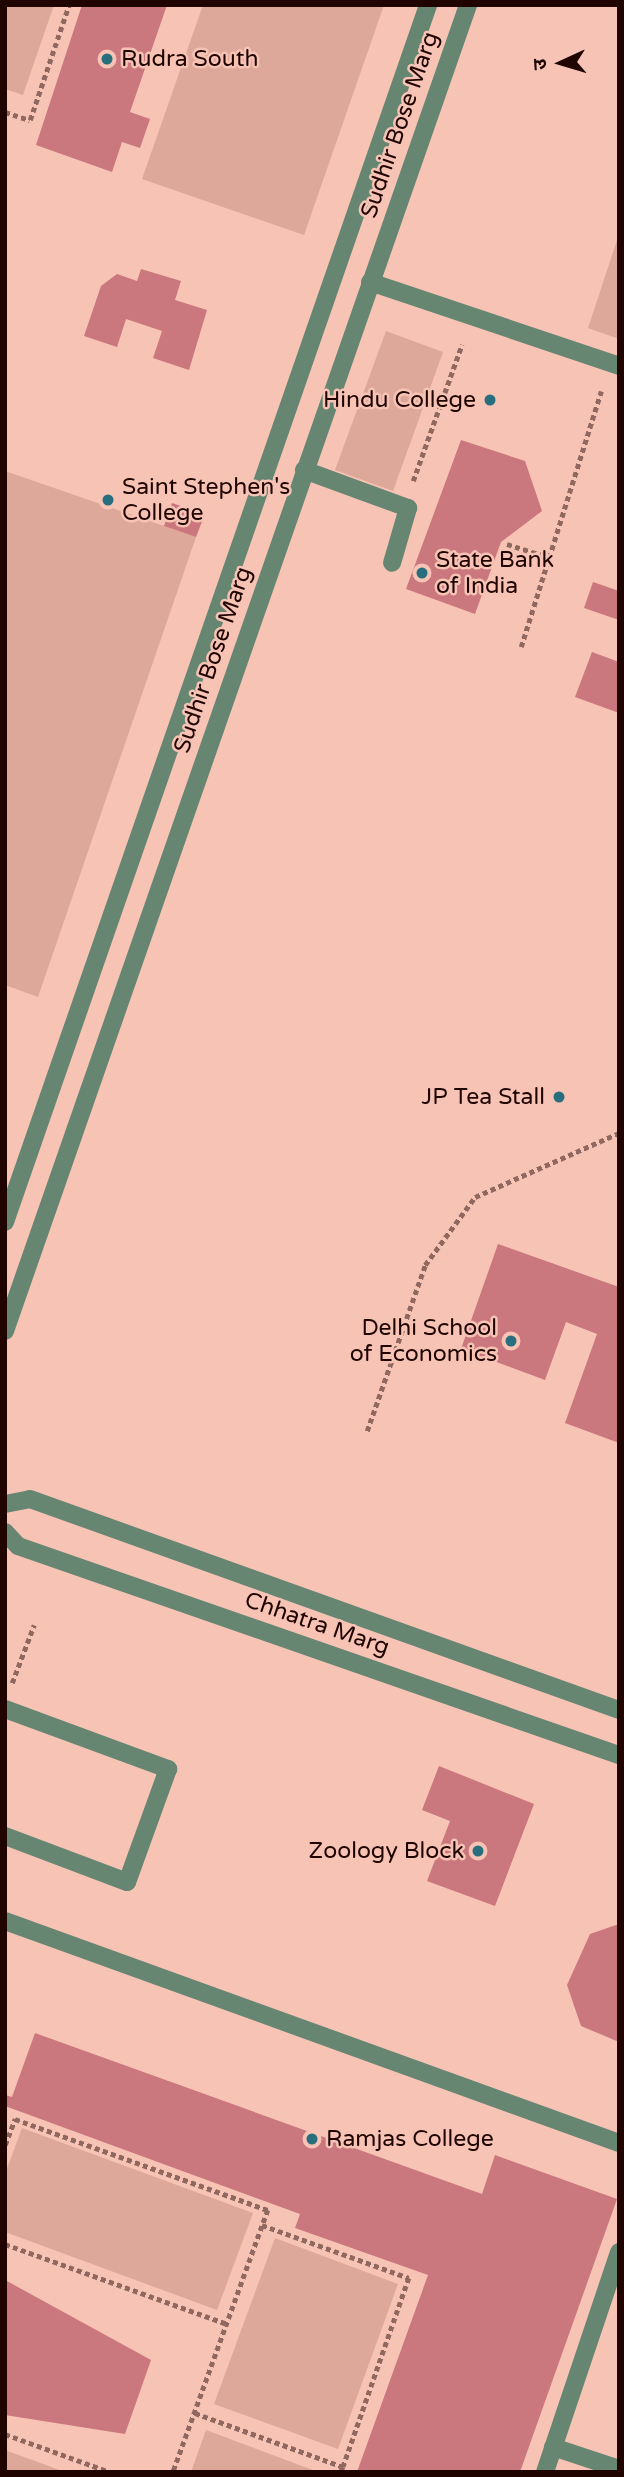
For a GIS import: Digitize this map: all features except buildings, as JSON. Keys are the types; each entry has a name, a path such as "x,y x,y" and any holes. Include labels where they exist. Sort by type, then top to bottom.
{"street":[{"name":"Sudhir Bose Marg","path":"5,1222 428,5"},
{"name":"Sudhir Bose Marg","path":"5,1331 468,5"},
{"path":"370,282 614,365"},
{"path":"304,470 408,508 392,563"},
{"name":"Chhatra Marg","path":"5,1504 30,1499 619,1710"},
{"name":"Chhatra Marg","path":"5,1532 18,1546 619,1755"},
{"path":"5,1709 168,1769 127,1882 5,1836"},
{"path":"5,1921 619,2143"},
{"path":"545,2472 619,2252"},
{"path":"553,2447 619,2469"}],"path":[{"path":"5,112 30,120 69,5"},
{"path":"412,481 472,316"},
{"path":"521,646 614,365"},
{"path":"507,544 551,558"},
{"path":"367,1432 425,1265 475,1197 619,1133"},
{"path":"10,1687 34,1625"},
{"path":"5,2145 15,2119 268,2210 173,2472"},
{"path":"195,2413 342,2469 409,2278 262,2225"},
{"path":"5,2244 227,2324"},
{"path":"5,2434 110,2472"}],"shaded area":[{"path":"5,5 54,5 23,95 5,89"},
{"path":"203,5 384,5 304,235 142,179"},
{"path":"619,234 619,339 588,328"},
{"path":"386,331 443,352 393,491 335,470"},
{"path":"5,471 196,537 38,997 5,985"},
{"path":"22,2128 253,2213 217,2310 5,2232 5,2174"},
{"path":"275,2238 398,2284 338,2449 214,2404"},
{"path":"206,2430 318,2472 191,2472"},
{"path":"5,2450 65,2472 5,2472"}],"place":[{"name":"Rudra South","path":"107,59"},
{"name":"Hindu College","path":"490,400"},
{"name":"Saint Stephen's College","path":"108,500"},
{"name":"State Bank of India","path":"422,573"},
{"name":"JP Tea Stall","path":"559,1097"},
{"name":"Delhi School of Economics","path":"511,1341"},
{"name":"Zoology Block","path":"478,1851"},
{"name":"Ramjas College","path":"312,2139"}]}
